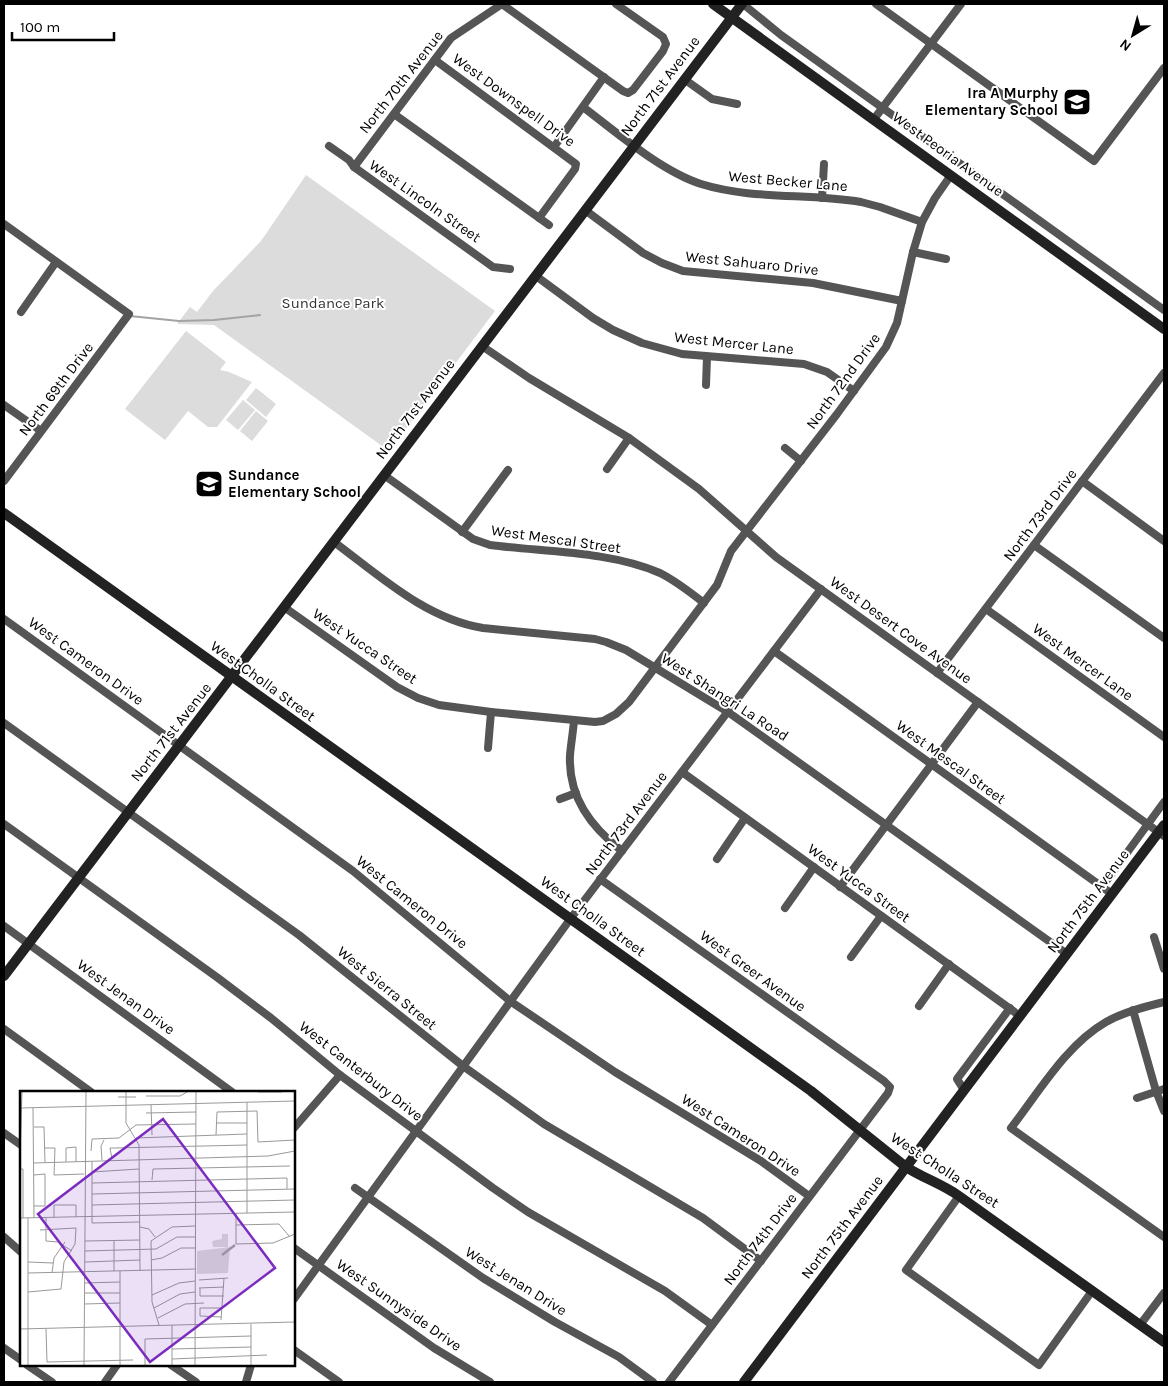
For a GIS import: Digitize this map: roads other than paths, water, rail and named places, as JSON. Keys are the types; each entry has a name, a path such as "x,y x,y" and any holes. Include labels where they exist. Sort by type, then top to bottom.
{"street":[{"name":"North 70th Avenue","path":"354,167 451,38 502,4"},
{"path":"502,4 628,93 633,90 663,51 666,44 663,37 616,4"},
{"name":"West Peoria Avenue","path":"713,4 1164,329"},
{"name":"West Peoria Avenue","path":"743,4 883,108 1164,310"},
{"name":"North 71st Avenue","path":"4,976 684,79 743,4"},
{"path":"876,4 1094,161 1164,68"},
{"path":"874,119 961,4"},
{"name":"West Downspell Drive","path":"435,60 576,164 575,169 539,218"},
{"path":"554,146 604,77"},
{"path":"684,79 712,99 737,104"},
{"name":"West Becker Lane","path":"583,107 671,170 699,183 736,192 849,200 871,204 922,222"},
{"path":"394,114 549,225"},
{"name":"West Lincoln Street","path":"329,146 349,160 354,167 494,267 510,269"},
{"path":"822,198 824,164"},
{"name":"North 72nd Drive","path":"574,720 603,721 616,714 629,702 717,585 731,551 854,391 891,338 897,322 922,222 935,198 951,175"},
{"name":"West Sahuaro Drive","path":"585,210 643,253 683,271 813,283 902,301"},
{"path":"4,224 56,262 21,312"},
{"path":"914,252 946,259"},
{"name":"North 69th Drive","path":"4,481 129,314 56,262"},
{"name":"West Mercer Lane","path":"536,276 593,318 622,335 655,348 707,357 804,364 827,372 854,391"},
{"name":"West Desert Cove Avenue","path":"482,346 528,378 629,438 699,489 776,556 1148,824 1162,831"},
{"path":"706,385 707,357"},
{"name":"North 73rd Drive","path":"937,673 1164,374"},
{"path":"4,405 41,432"},
{"path":"606,469 629,438"},
{"path":"785,448 801,461"},
{"path":"462,532 508,470"},
{"name":"West Mescal Street","path":"384,475 473,539 490,545 607,558 635,564 669,578 704,603"},
{"path":"1082,482 1164,541"},
{"name":"West Cholla Street","path":"4,513 571,918 803,1086 906,1166 960,1196 1164,1342"},
{"name":"West Shangri La Road","path":"334,542 418,604 446,618 483,628 606,642 626,650 728,712 1067,954"},
{"path":"1034,545 1164,638"},
{"name":"North 73rd Avenue","path":"295,1298 571,918 821,589"},
{"name":"West Yucca Street","path":"284,608 397,687 418,698 439,705 574,720"},
{"name":"West Mercer Lane","path":"986,609 1164,737"},
{"name":"West Cameron Drive","path":"4,619 353,872 510,1001 615,1072 762,1161 809,1196"},
{"name":"West Mescal Street","path":"774,651 1112,894"},
{"path":"840,886 978,702"},
{"path":"488,748 491,712"},
{"path":"574,720 570,756 576,793 593,825 622,851"},
{"name":"West Sierra Street","path":"4,723 299,935 463,1066 544,1124 703,1218 761,1261"},
{"name":"West Yucca Street","path":"682,772 1020,1016"},
{"path":"560,799 576,793"},
{"name":"North 75th Avenue","path":"1102,887 1164,802"},
{"path":"717,859 745,818"},
{"name":"West Canterbury Drive","path":"4,824 233,989 340,1075 492,1188 665,1291 712,1325"},
{"name":"North 75th Avenue","path":"744,1382 1112,894 1162,831"},
{"path":"785,908 814,868"},
{"name":"West Greer Avenue","path":"600,879 890,1087"},
{"path":"851,957 881,916"},
{"name":"West Jenan Drive","path":"4,926 231,1091"},
{"path":"1154,937 1164,969"},
{"path":"919,1006 949,964"},
{"path":"1164,1002 1133,1010 1100,1026 1075,1046 1012,1128 1164,1237"},
{"path":"964,1090 957,1079 1010,1008"},
{"path":"1133,1010 1156,1091 1164,1111"},
{"path":"4,1029 90,1091"},
{"path":"295,1127 340,1075"},
{"name":"North 74th Drive","path":"669,1382 888,1093 890,1087"},
{"path":"1137,1098 1164,1089"},
{"path":"4,1133 20,1145"},
{"path":"355,1188 368,1198"},
{"path":"960,1196 906,1270 1039,1365 1092,1291"},
{"name":"West Jenan Drive","path":"368,1198 483,1278 555,1322 619,1357 653,1382"},
{"path":"4,1237 20,1251"},
{"name":"West Sunnyside Drive","path":"295,1249 434,1348 488,1382"},
{"path":"1140,1325 1164,1293"},
{"path":"4,1348 20,1359"},
{"path":"295,1351 339,1382"},
{"path":"28,1366 52,1382"},
{"path":"105,1382 116,1366"},
{"path":"173,1366 196,1382"},
{"path":"246,1382 251,1366"}],"waterway":[{"path":"130,316 179,321 214,320 260,315"}],"place":[{"name":"Ira A Murphy Elementary School","path":"1077,102"},
{"name":"Sundance Elementary School","path":"209,484"}],"park label":[{"name":"Sundance Park","path":"333,303"}]}
